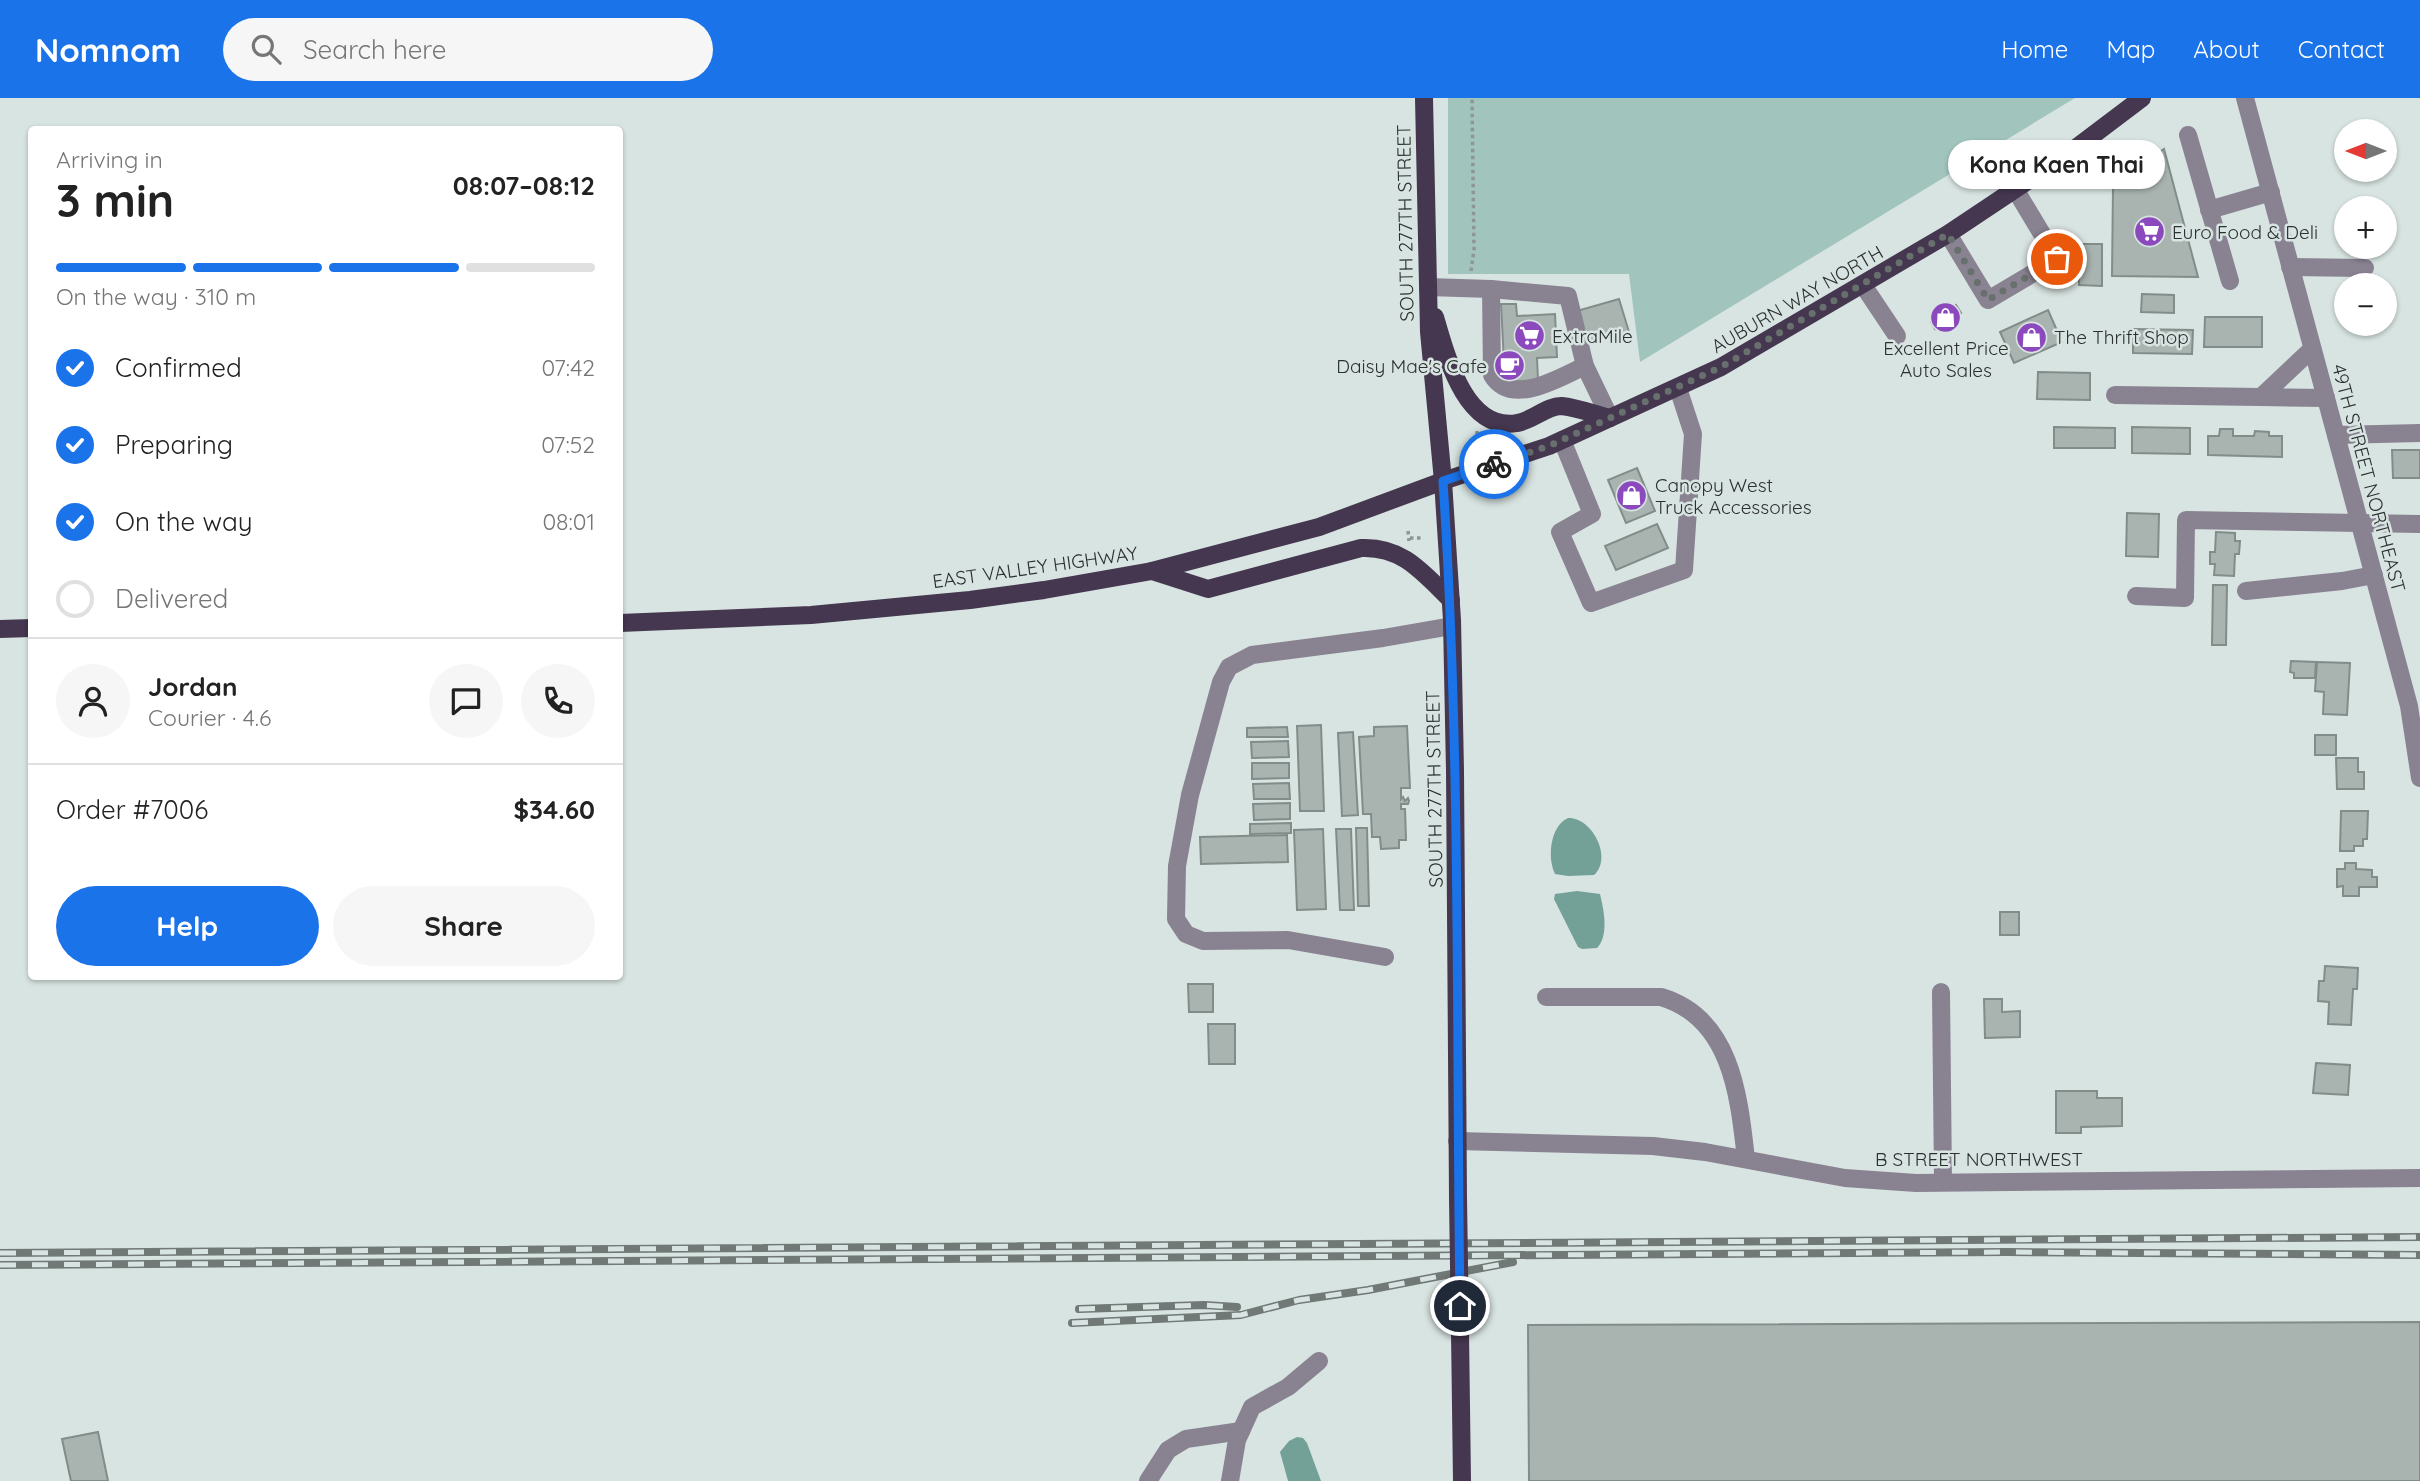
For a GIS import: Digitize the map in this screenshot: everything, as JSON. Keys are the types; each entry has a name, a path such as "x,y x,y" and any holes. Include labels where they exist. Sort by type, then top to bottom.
{"main road":[{"name":"SOUTH 277TH STREET","path":"1424,98 1429,332 1443,481 1452,626 1462,1481"},
{"name":"AUBURN WAY NORTH","path":"1443,481 1562,440 1721,367 1948,234 2068,154 2142,98"},
{"path":"1428,291 1450,365 1464,393 1484,416 1497,423 1518,423 1560,406 1610,418"},
{"name":"EAST VALLEY HIGHWAY","path":"623,623 811,615 1032,592 1152,571 1319,527 1443,481"},
{"path":"1152,571 1208,589 1361,548 1376,547 1402,556 1451,600"},
{"path":"0,629 28,628"}],"street":[{"name":"49TH STREET NORTHEAST","path":"2245,98 2409,706 2419,754 2420,778"},
{"path":"2188,135 2230,281"},
{"path":"1948,234 1988,300 2057,259 2015,189"},
{"path":"2209,210 2271,192"},
{"path":"2290,267 2365,268"},
{"path":"1863,285 1897,336"},
{"path":"1428,291 1472,288 1567,296 1585,366 1610,418"},
{"path":"1491,289 1492,376 1496,382 1504,388 1526,390 1585,366"},
{"path":"2261,397 2312,349"},
{"path":"1562,440 1592,514 1560,532 1591,603 1684,570 1693,434 1678,388"},
{"path":"2116,396 2326,398"},
{"path":"2336,435 2420,433"},
{"path":"2136,596 2185,598 2186,520 2420,524"},
{"path":"2246,591 2374,575"},
{"path":"1385,957 1288,940 1203,941 1186,934 1176,919 1175,896 1177,866 1190,794 1221,682 1228,667 1252,655 1452,626"},
{"path":"1941,992 1943,1181"},
{"path":"1546,997 1661,997 1679,1004 1694,1015 1712,1031 1723,1052 1739,1096 1745,1159"},
{"name":"B STREET NORTHWEST","path":"1457,1141 1653,1146 1877,1182 2420,1178"},
{"path":"1230,1481 1237,1440 1252,1407 1288,1387 1319,1361"},
{"path":"1148,1481 1168,1450 1186,1439 1241,1431"}],"path":[{"path":"1472,98 1472,288"},
{"path":"1408,531 1410,538 1422,538"}],"shaded area":[{"path":"1448,98 2075,98 1640,362 1629,274 1448,274"},
{"path":"1568,818 1585,824 1597,840 1601,859 1594,875 1555,874 1551,860 1552,843 1557,828"},
{"path":"1577,891 1600,894 1604,930 1597,948 1578,947 1554,899 1555,894"},
{"path":"1297,1437 1303,1438 1307,1443 1321,1481 1288,1481 1280,1452 1289,1441"}],"building":[{"name":"Euro Food & Deli","path":"2164,149 2198,277 2112,276 2113,187"},
{"path":"2079,244 2102,244 2102,286 2079,285"},
{"path":"2142,294 2174,295 2174,313 2141,312"},
{"path":"1619,299 1629,332 1586,344 1577,311"},
{"name":"ExtraMile","path":"1501,304 1516,304 1517,316 1555,314 1557,357 1537,358 1538,380 1505,382"},
{"name":"Excellent Price Auto Sales","path":"1956,305 1961,313 1935,329 1931,322"},
{"name":"The Thrift Shop","path":"2048,310 2062,342 2014,363 2000,332"},
{"path":"2205,317 2262,317 2262,347 2204,347"},
{"path":"2133,329 2193,330 2192,354 2133,353"},
{"path":"2038,372 2090,373 2090,400 2037,399"},
{"path":"2054,427 2115,428 2115,448 2054,448"},
{"path":"2132,427 2190,428 2190,454 2132,453"},
{"path":"2220,429 2233,429 2233,436 2254,436 2255,431 2269,432 2269,436 2282,436 2282,457 2208,455 2208,436 2219,436"},
{"path":"2392,450 2420,450 2420,478 2393,478"},
{"name":"Canopy West Truck Accessories","path":"1637,468 1655,511 1626,523 1608,480"},
{"path":"2127,513 2159,514 2158,557 2126,556"},
{"path":"1657,524 1668,548 1616,570 1605,546"},
{"path":"2216,532 2235,533 2235,541 2240,541 2239,554 2235,554 2234,576 2214,575 2215,564 2210,564 2210,552 2215,552"},
{"path":"2213,585 2227,585 2226,645 2212,645"},
{"path":"2291,661 2316,662 2315,678 2294,678 2294,673 2290,672"},
{"path":"2317,662 2350,663 2347,715 2323,714 2324,692 2315,691"},
{"path":"1321,725 1324,811 1300,811 1297,726"},
{"path":"1407,726 1410,788 1401,788 1401,799 1403,797 1405,801 1408,798 1409,801 1408,804 1401,804 1401,809 1405,809 1406,840 1399,840 1399,848 1381,849 1380,837 1372,837 1371,814 1363,814 1359,737 1374,736 1374,727"},
{"path":"1287,727 1288,737 1247,737 1247,728"},
{"path":"1353,732 1358,815 1342,816 1338,733"},
{"path":"2315,735 2336,735 2336,755 2315,755"},
{"path":"1288,741 1289,757 1252,758 1251,742"},
{"path":"2336,758 2358,758 2358,772 2364,772 2364,789 2337,789"},
{"path":"1252,763 1289,763 1289,778 1252,779"},
{"path":"1289,783 1290,799 1254,799 1253,784"},
{"path":"1290,803 1290,819 1254,820 1253,804"},
{"path":"2341,811 2368,811 2367,839 2363,839 2363,846 2354,846 2354,851 2340,851"},
{"path":"1291,823 1291,833 1250,834 1250,824"},
{"path":"1356,828 1367,828 1369,906 1358,906"},
{"path":"1323,829 1326,909 1297,910 1294,830"},
{"path":"1336,829 1351,829 1354,910 1340,910"},
{"path":"1287,835 1288,862 1201,864 1200,837"},
{"path":"2345,863 2356,863 2356,869 2372,870 2372,877 2377,877 2377,887 2359,887 2359,896 2343,896 2343,886 2337,887 2337,869 2345,869"},
{"path":"2000,912 2019,912 2019,935 2000,935"},
{"path":"2325,966 2358,968 2357,989 2353,989 2351,1025 2328,1024 2329,1002 2318,1001 2319,981 2324,981"},
{"path":"1188,984 1213,984 1213,1012 1189,1012"},
{"path":"1984,999 2002,999 2002,1012 2020,1011 2020,1037 1985,1038"},
{"path":"1208,1024 1235,1024 1235,1064 1209,1064"},
{"path":"2316,1063 2350,1065 2348,1095 2313,1093"},
{"path":"2056,1091 2097,1091 2097,1098 2122,1098 2122,1126 2081,1127 2081,1133 2056,1133"},
{"path":"2420,1322 2420,1481 1529,1481 1528,1325"},
{"path":"98,1432 108,1481 71,1481 62,1439"}],"railway":[{"path":"0,1253 2420,1237"},
{"path":"0,1265 2007,1252 2420,1255"},
{"path":"1072,1323 1241,1315 1299,1300 1368,1290 1513,1262"},
{"path":"1079,1309 1204,1305 1237,1307"}],"way so far":[{"path":"1494,464 1549,446 1721,367 1948,234 1988,300 2057,259"}],"place":[{"name":"Euro Food & Deli","path":"2149,232"},
{"name":"Kona Kaen Thai","path":"2057,259"},
{"name":"Excellent Price Auto Sales","path":"1946,317"},
{"name":"ExtraMile","path":"1529,336"},
{"name":"The Thrift Shop","path":"2031,337"},
{"name":"Daisy Mae's Cafe","path":"1510,366"},
{"name":"Canopy West Truck Accessories","path":"1632,496"}],"route":[{"path":"1460,1306 1452,620 1443,481 1494,464"}]}
